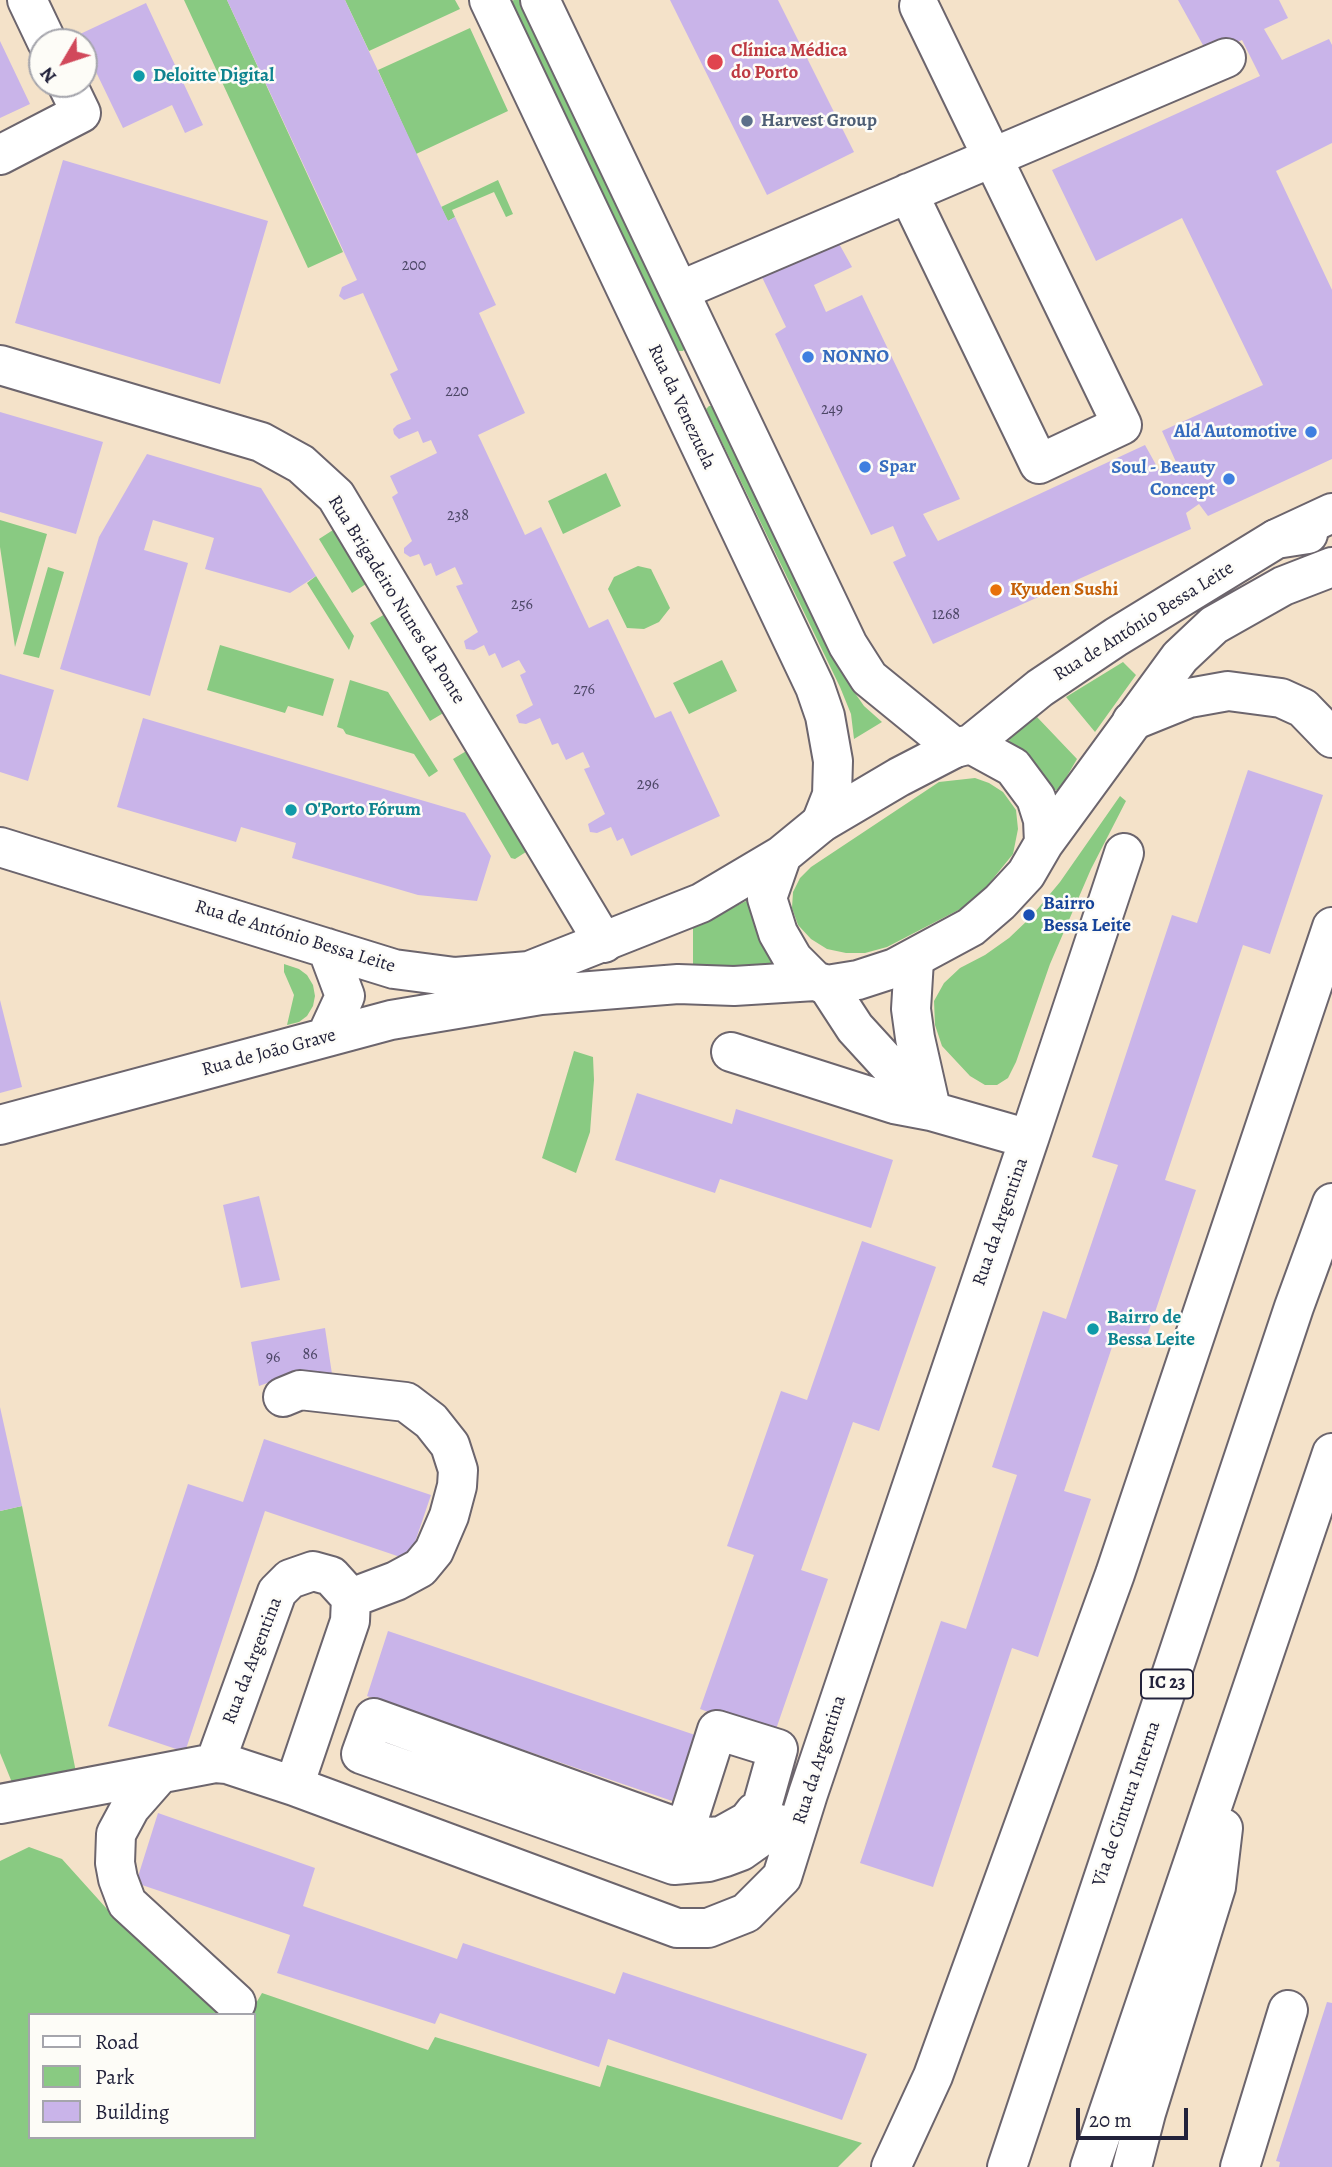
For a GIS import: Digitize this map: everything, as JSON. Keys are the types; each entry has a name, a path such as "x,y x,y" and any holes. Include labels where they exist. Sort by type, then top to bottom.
{"main road":[{"path":"27,0 40,28"},
{"name":"Rua da Venezuela","path":"489,0 815,687 825,716 833,761 832,795 821,823"},
{"path":"908,193 1039,464 1122,425 919,6"},
{"path":"552,7 679,291 848,645 869,678 963,746 1013,767 1036,798 1044,820 1044,843"},
{"path":"679,291 1226,58"},
{"path":"0,155 80,113 73,98"},
{"name":"Rua Brigadeiro Nunes da Ponte","path":"0,365 261,442 301,464 336,496 604,943"},
{"path":"672,390 716,369"},
{"path":"1276,539 1332,513"},
{"name":"Rua de António Bessa Leite","path":"0,847 394,969 455,977 529,971 701,902 782,855 821,823 899,776 963,746 1040,688 1105,644 1276,539 1332,531"},
{"name":"Rua de António Bessa Leite","path":"541,995 678,984 789,984 858,980 914,960 971,927 1000,902 1026,874 1044,843 1180,657 1214,625 1283,586 1332,567"},
{"path":"1132,721 1189,698 1228,691 1281,698 1303,708 1332,738"},
{"name":"Rua da Argentina","path":"0,1804 215,1763 240,1767 294,1786 677,1928 708,1928 746,1913 782,1877 1124,853"},
{"path":"782,855 767,898 778,933 793,959 821,983 855,1028 931,1111"},
{"path":"891,2167 933,2076 1115,1574 1332,927"},
{"path":"326,1037 345,996 327,948"},
{"path":"914,960 911,1009 931,1111"},
{"name":"Rua de João Grave","path":"0,1125 391,1020 541,995"},
{"name":"Rua da Argentina","path":"731,1052 894,1104 931,1111 1029,1139"},
{"name":"Via de Cintura Interna","path":"1007,2167 1290,1320 1332,1203"},
{"path":"283,1397 300,1390 406,1402 431,1421 450,1446 458,1470 457,1486 434,1552 420,1568 396,1581 351,1598 350,1621 294,1786"},
{"path":"1090,2167 1332,1453"},
{"name":"Rua da Argentina","path":"215,1763 277,1592 290,1579 313,1571 331,1576 351,1598"},
{"path":"679,1847 361,1754 374,1718 679,1847 708,1862 741,1851 774,1806 778,1749 717,1730 679,1847"},
{"path":"1132,2167 1146,2113 1216,1887 1230,1755"},
{"path":"159,1775 130,1808 116,1834 114,1848 118,1879 127,1903 236,2003"},
{"path":"1240,2167 1288,2010"},
{"path":"915,2167 933,2076"}],"green space":[{"path":"184,0 227,0 343,252 308,268"},
{"path":"345,0 455,0 460,9 369,51"},
{"path":"519,0 686,347 683,351 678,351 510,2"},
{"path":"470,28 508,111 416,154 378,70"},
{"path":"498,180 513,214 506,217 494,192 452,210 455,217 448,221 441,207"},
{"path":"714,406 848,683 864,706 882,722 854,739 851,714 840,687 706,409"},
{"path":"606,473 621,506 563,534 548,501"},
{"path":"0,520 47,534 15,647 0,547"},
{"path":"333,530 366,584 352,593 319,539"},
{"path":"638,566 651,569 670,608 659,622 644,629 627,628 608,589 614,577"},
{"path":"48,567 64,572 39,658 23,654"},
{"path":"316,576 354,636 349,650 307,583"},
{"path":"385,614 445,712 430,721 370,623"},
{"path":"220,645 334,679 323,716 288,706 285,713 207,690"},
{"path":"722,660 737,691 689,714 673,683"},
{"path":"1123,662 1136,675 1095,732 1066,697"},
{"path":"350,680 388,692 438,771 429,777 414,754 346,734 343,729 337,727"},
{"path":"1037,717 1077,759 1059,790 1052,790 1009,741 1011,735"},
{"path":"468,750 529,850 515,859 511,858 453,759"},
{"path":"975,778 1003,792 1016,810 1018,829 1013,854 968,905 887,947 865,953 827,949 811,939 798,925 792,908 793,892 800,878 811,867 939,782"},
{"path":"1120,796 1126,801 1091,869 1050,964 1016,1062 1008,1078 997,1085 985,1085 970,1076 942,1046 935,1025 934,1001 944,983 960,968 1009,938 1030,918 1060,882"},
{"path":"746,901 752,901 774,963 770,966 693,967 693,928"},
{"path":"284,964 307,975 315,996 307,1016 299,1022 287,1025 294,995 284,972"},
{"path":"574,1051 593,1057 594,1080 590,1132 576,1173 542,1158"},
{"path":"22,1506 76,1772 13,1785 0,1753 0,1511"},
{"path":"29,1847 62,1859 107,1909 219,2013 28,2013 28,2139 256,2139 256,2013 250,2013 262,1993 428,2050 435,2037 600,2087 607,2065 862,2143 838,2167 0,2167 0,1861"}],"building":[{"path":"227,0 345,0 448,221 455,217 496,305 479,313 525,413 478,435 525,535 541,527 589,628 608,619 655,718 671,711 720,816 631,856 623,838 617,841 611,827 597,833 590,832 588,824 605,814 584,769 590,767 583,752 566,760 558,743 552,745 540,718 526,724 519,723 516,715 533,705 520,675 526,672 519,660 502,668 495,653 489,656 484,645 474,650 466,649 464,641 478,632 456,586 463,584 455,567 436,576 431,563 424,566 419,554 410,557 404,553 404,548 412,541 392,497 398,493 390,476 437,453 431,440 423,443 418,431 399,439 394,434 393,429 397,425 411,419 390,374 398,370 363,293 344,300 339,296 342,287 357,280"},
{"path":"670,0 778,0 854,152 767,195"},
{"path":"1178,0 1279,0 1288,18 1264,29 1282,60 1329,39 1332,45 1332,143 1276,171 1332,290 1332,459 1208,516 1199,504 1186,513 1191,529 933,644 893,562 906,556 893,526 871,535 775,334 786,327 760,273 837,240 852,267 814,285 826,312 862,295 960,499 923,514 938,541 1145,445 1160,472 1176,462 1162,431 1263,385 1182,218 1096,261 1052,170 1260,76 1242,40 1209,56"},
{"name":"Deloitte Digital","path":"146,3 203,125 185,133 172,105 123,128 98,76 98,28 93,28"},
{"path":"0,41 30,104 0,118"},
{"path":"63,160 268,221 220,384 15,323"},
{"path":"0,412 103,442 76,534 0,512"},
{"path":"147,454 261,488 316,576 290,593 205,569 214,538 153,520 144,550 188,563 150,696 60,669 99,537"},
{"path":"0,674 54,690 28,781 0,772"},
{"name":"O'Porto Fórum","path":"143,718 465,813 491,856 477,901 418,895 292,858 296,843 241,827 236,842 117,807"},
{"name":"Bairro de Bessa Leite","path":"1248,770 1323,795 1270,954 1243,945 1165,1180 1196,1190 1143,1348 1115,1338 1064,1491 1091,1499 1038,1657 1012,1648 933,1887 860,1863 941,1621 966,1629 1017,1475 992,1467 1043,1311 1066,1319 1118,1165 1092,1157 1172,915 1197,923"},
{"path":"0,1000 22,1087 0,1093"},
{"path":"637,1093 732,1124 736,1109 893,1160 871,1228 720,1179 715,1193 615,1160"},
{"path":"259,1196 280,1280 241,1288 223,1205"},
{"path":"862,1241 936,1267 879,1431 853,1422 801,1570 828,1579 774,1735 700,1709 754,1555 727,1546 781,1391 807,1400"},
{"path":"325,1328 332,1374 295,1373 259,1386 251,1342"},
{"path":"0,1407 22,1506 0,1511"},
{"path":"264,1439 431,1495 409,1560 265,1511 185,1752 108,1726 188,1484 243,1502"},
{"path":"388,1631 701,1737 678,1803 367,1696"},
{"path":"158,1813 315,1868 303,1906 457,1959 463,1943 615,1994 623,1972 867,2054 842,2120 608,2039 599,2067 440,2013 435,2024 277,1973 290,1935 136,1883"},
{"path":"1327,2002 1332,2003 1332,2167 1279,2167 1280,2162 1276,2161"}],"place":[{"name":"Clínica Médica do Porto","path":"715,62"},
{"name":"Deloitte Digital","path":"139,76"},
{"name":"Harvest Group","path":"747,121"},
{"name":"NONNO","path":"808,357"},
{"name":"Ald Automotive","path":"1311,432"},
{"name":"Spar","path":"865,467"},
{"name":"Soul - Beauty Concept","path":"1229,479"},
{"name":"Kyuden Sushi","path":"996,590"},
{"name":"O'Porto Fórum","path":"291,810"},
{"name":"Bairro Bessa Leite","path":"1029,915"},
{"name":"Bairro de Bessa Leite","path":"1093,1329"}]}
